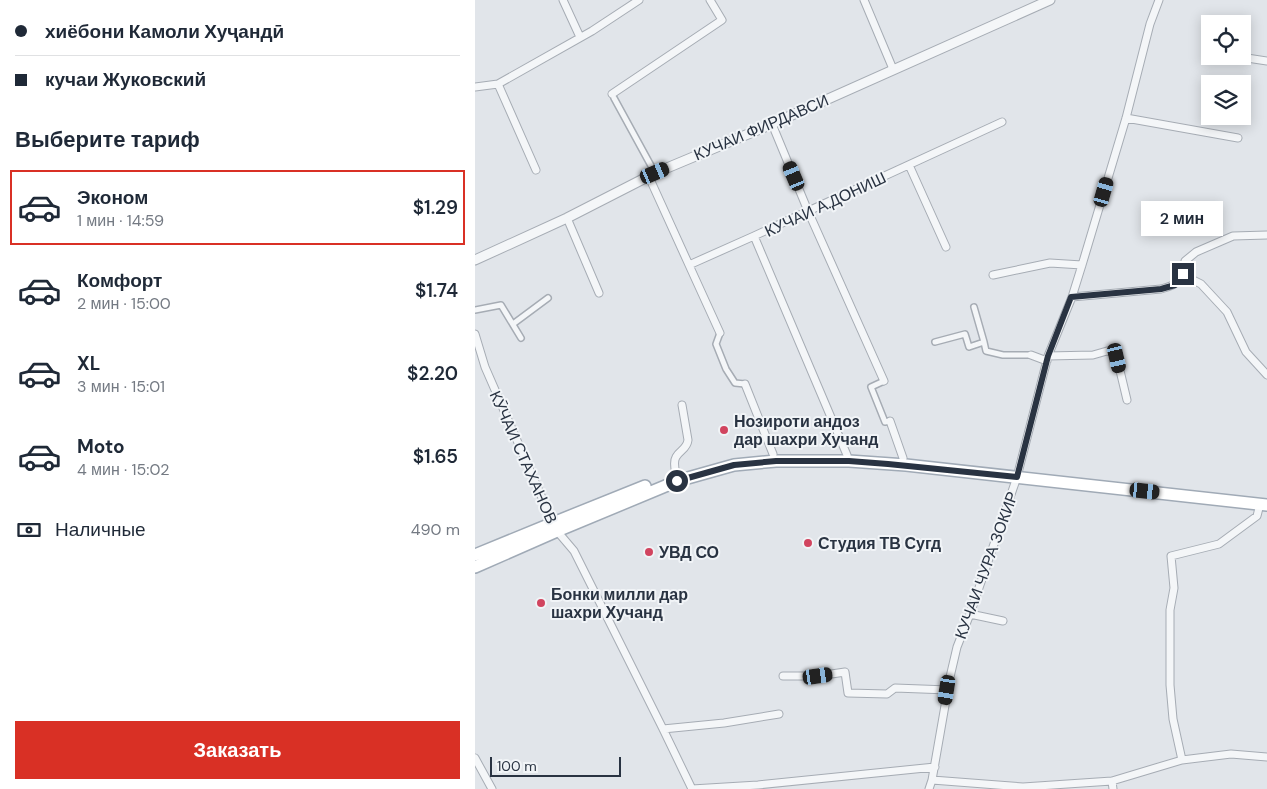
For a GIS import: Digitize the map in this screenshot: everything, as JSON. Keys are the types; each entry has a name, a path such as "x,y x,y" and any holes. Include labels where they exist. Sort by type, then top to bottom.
{"main road":[{"path":"475,567 555,527 676,474 728,461 773,454 903,458 1018,474 1265,502"},
{"path":"475,556 677,481 734,465 776,461 849,461 1018,474"}],"street":[{"path":"563,0 580,37"},
{"path":"475,87 498,84 580,37 639,0"},
{"path":"710,0 722,20 613,96 652,175 689,266 720,333 716,344 726,369 735,383 745,384 773,454"},
{"path":"864,0 893,69"},
{"name":"КУЧАИ ФИРДАВСИ","path":"475,260 567,218 652,175 772,124 1050,0"},
{"name":"КУЧАИ ЧУРА ЗОКИР","path":"929,789 935,767 947,690 957,647 1018,474 1048,358 1082,265 1126,118 1150,24 1159,0"},
{"path":"1251,58 1267,61"},
{"path":"498,84 535,170"},
{"path":"1126,118 1238,138"},
{"name":"КУЧАИ А.ДОНИШ","path":"847,455 754,236 1002,122"},
{"path":"772,124 808,211 884,381 871,387 885,422 889,420 903,458"},
{"path":"909,165 946,246"},
{"path":"567,218 599,293"},
{"path":"1071,297 1161,289 1175,285 1183,274 1185,261 1196,252 1215,242 1233,236 1267,235"},
{"path":"689,266 754,236"},
{"path":"993,274 1050,263 1082,265"},
{"path":"1183,274 1201,284 1227,312 1246,352 1267,375"},
{"path":"513,324 548,298"},
{"path":"475,310 501,305 521,338"},
{"path":"974,307 986,351 1003,355 1031,355 1048,358 1093,355 1107,351 1113,352 1117,358 1127,400"},
{"name":"КӮЧАИ СТАХАНОВ","path":"475,334 485,367 555,527 574,551 692,789"},
{"path":"935,342 965,334 969,347 984,342"},
{"path":"676,474 676,457 687,446 688,440 682,405"},
{"path":"1182,760 1173,719 1170,685 1170,610 1174,588 1171,556 1219,544 1257,516 1265,502"},
{"path":"970,614 1003,621"},
{"path":"783,676 818,676 845,672 848,693 887,694 895,688 947,690"},
{"path":"663,729 724,724 779,714"},
{"path":"932,780 1023,787 1112,785 1182,760 1231,754 1267,757"},
{"path":"475,758 492,789"},
{"path":"692,789 935,767"}],"place":[{"name":"Нозироти андоз дар шахри Хучанд","path":"724,430"},
{"name":"Студия ТВ Сугд","path":"808,543"},
{"name":"УВД СО","path":"649,552"},
{"name":"Бонки милли дар шахри Хучанд","path":"541,603"}],"route":[{"path":"677,481 734,465 776,461 849,461 1017,477 1048,356 1071,297 1161,289 1175,285 1183,274"}]}
